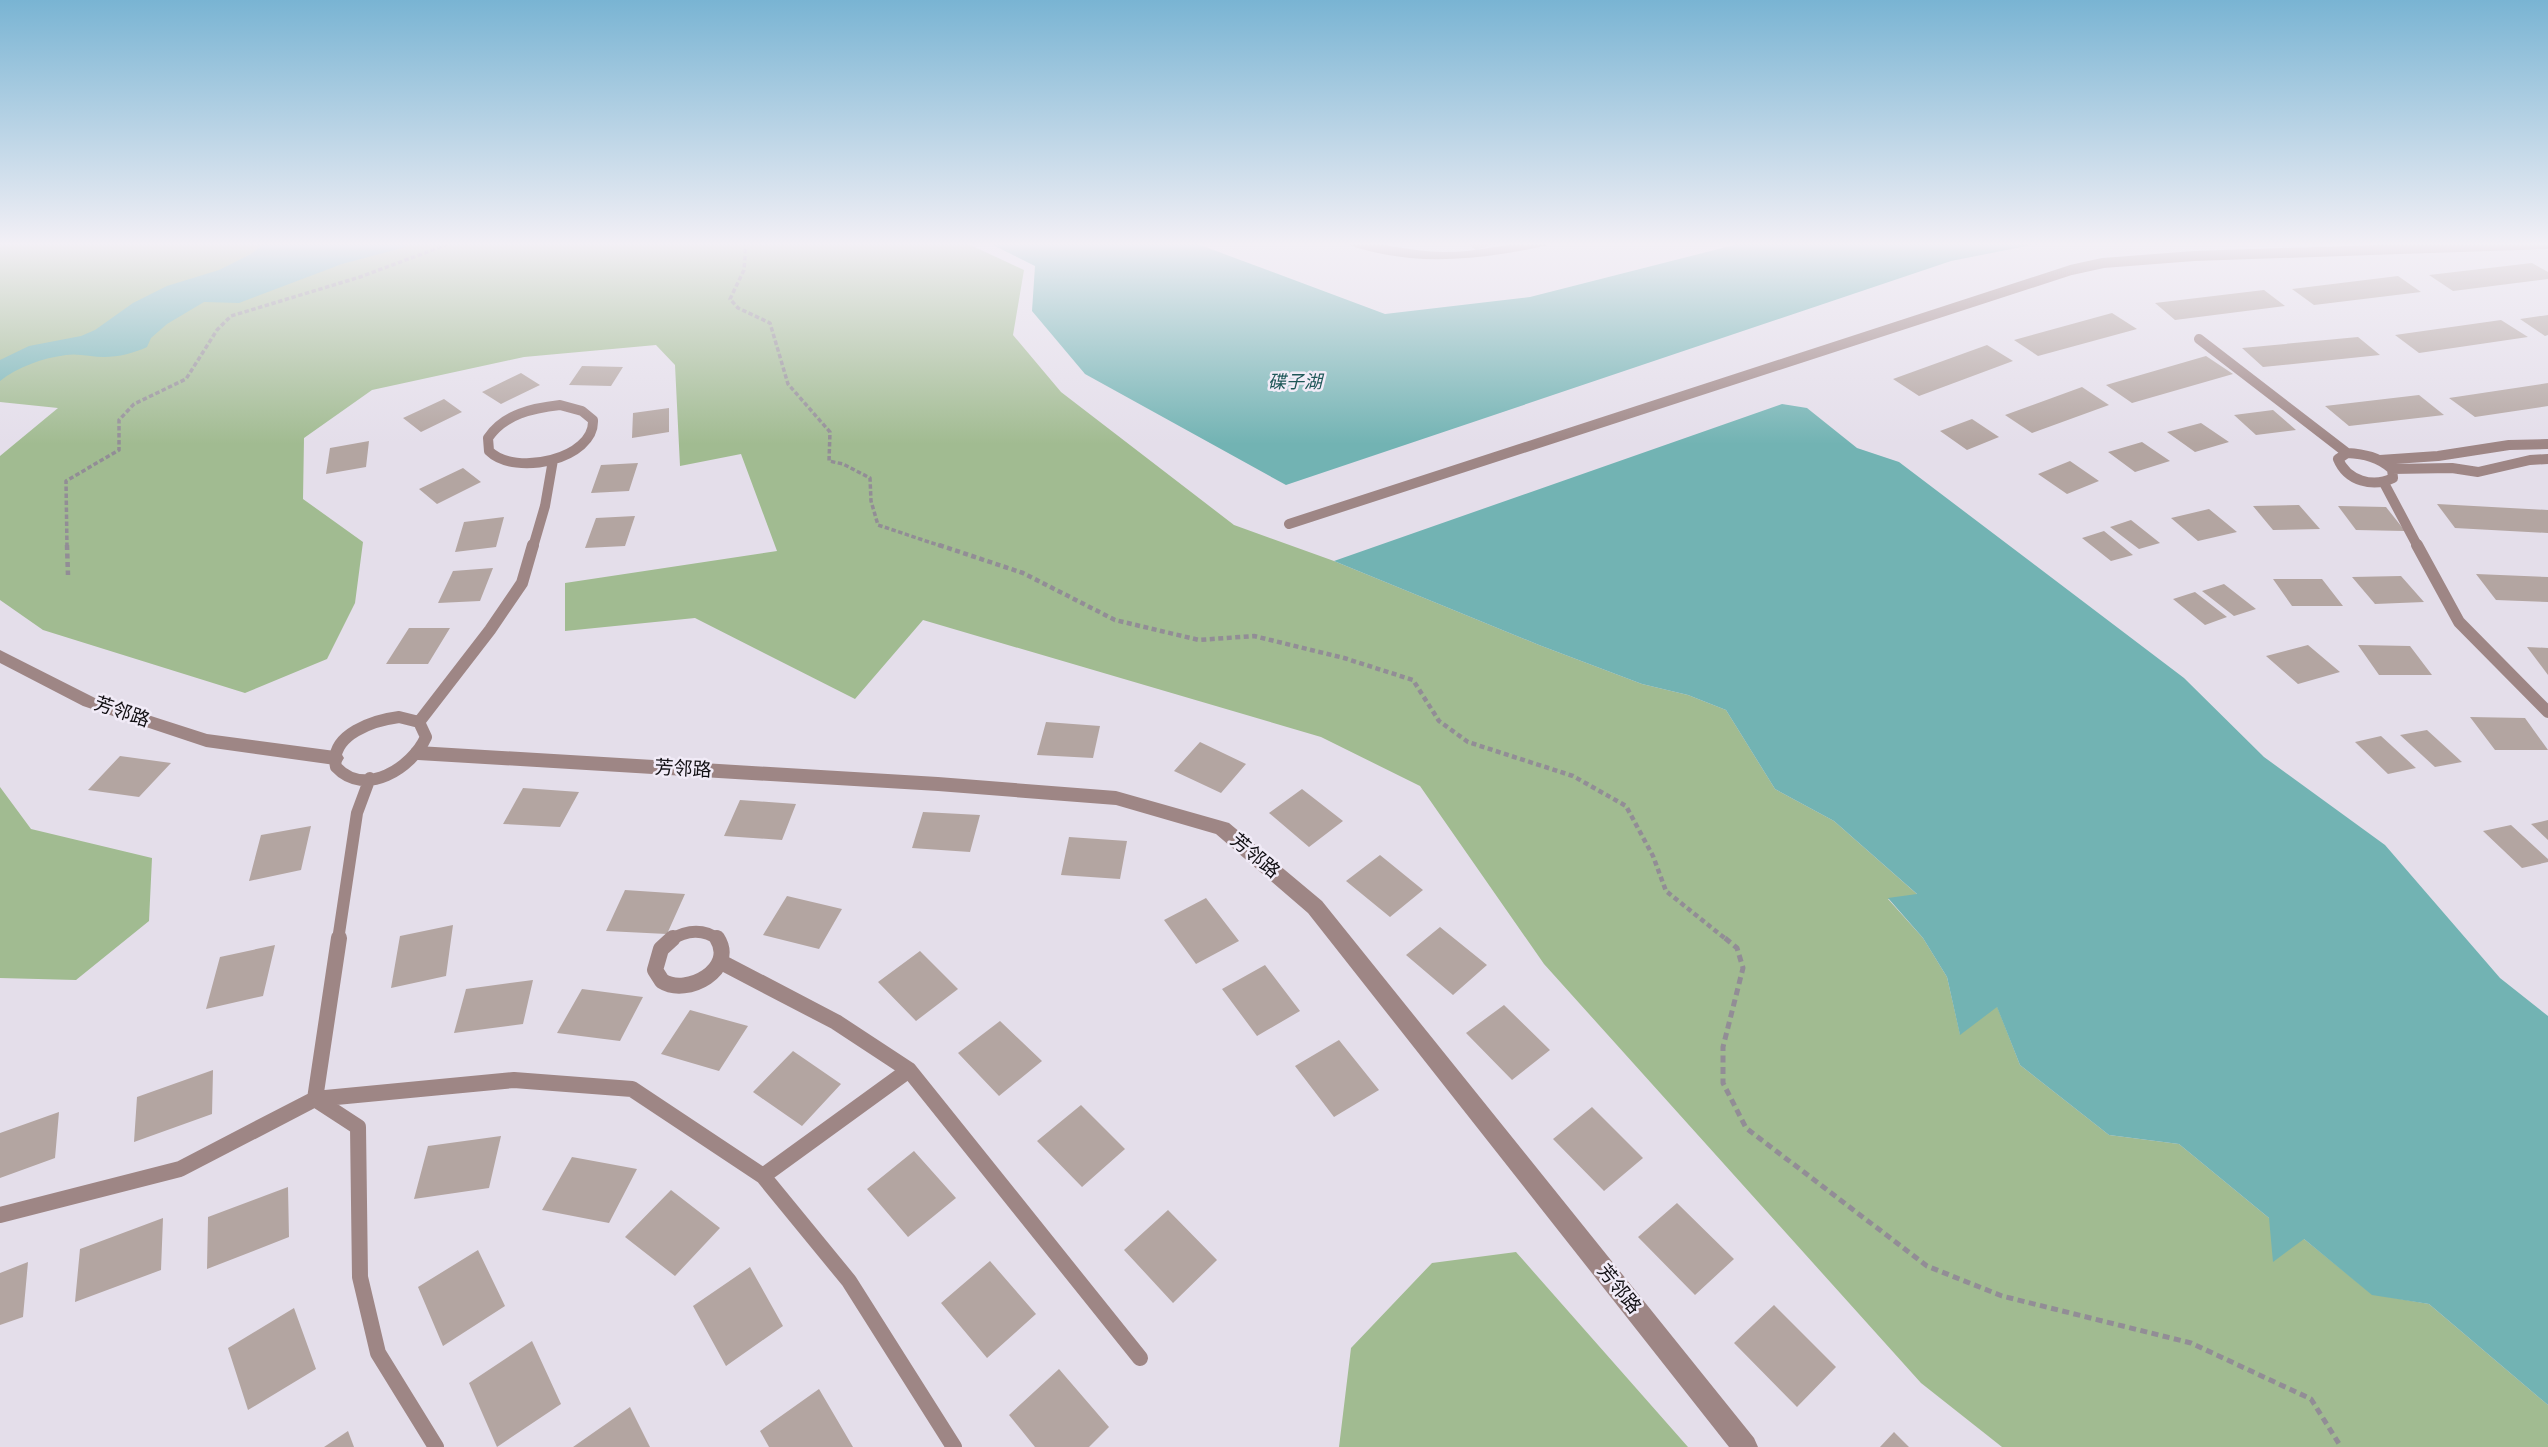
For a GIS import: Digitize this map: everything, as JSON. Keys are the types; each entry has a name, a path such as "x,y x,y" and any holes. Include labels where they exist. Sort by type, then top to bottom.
{"street":[{"name":"芳邻路","path":"0,656 89,702 206,740 335,758"},
{"name":"芳邻路","path":"418,753 1116,797 1222,828 1315,907 1745,1447"}],"lane":[{"path":"1289,524 1949,310"},
{"path":"2199,339 2347,453 2363,454 2380,460 2392,469 2452,468 2478,472 2530,460 2548,459"},
{"path":"560,405 579,409 589,415 593,422 593,432 584,443 553,460 530,465 502,462 492,456 487,447 488,438 503,422 542,407 560,405"},
{"path":"2380,460 2442,456 2519,442 2548,444"},
{"path":"2347,453 2338,459 2338,464 2348,474 2366,482 2384,483 2393,478 2392,469"},
{"path":"419,722 490,630 522,583 545,506 553,460"},
{"path":"2384,483 2459,622 2548,712"},
{"path":"399,717 419,722 426,737 418,753 406,765 391,773 370,778 344,775 337,768 335,758 339,748 369,724 399,717"},
{"path":"315,1100 357,813 370,778"},
{"path":"690,931 702,931 716,936 722,943 724,952 721,962 712,975 688,986 666,985 658,979 654,968 659,951 667,942 690,931"},
{"path":"721,962 836,1022 909,1070 1140,1358"},
{"path":"763,1176 909,1070"},
{"path":"0,1215 180,1168 315,1100 514,1080 632,1089 763,1176 849,1281 954,1447"},
{"path":"315,1100 358,1127 360,1277 378,1353 436,1447"}],"path":[{"path":"68,575 66,481 119,450 119,420 134,404 186,379 216,330 231,316 252,310"},
{"path":"741,310 770,323 788,384 830,432 828,461 843,464 870,478 871,502 878,525 1023,573 1115,621 1199,640 1254,636 1344,658 1413,680 1439,721 1468,742 1573,776 1626,806 1653,856 1666,891 1737,948 1743,968 1723,1047 1723,1083 1746,1128 1927,1266 2002,1296 2191,1343 2312,1399 2341,1447"}],"shaded area":[{"path":"0,310 1017,310 1013,335 1061,392 1234,525 1334,561 1642,684 1688,695 1726,710 1775,789 1834,821 1918,895 1888,899 1923,938 1947,977 1960,1034 1997,1006 2020,1065 2109,1135 2179,1144 2269,1218 2304,1239 2372,1294 2429,1304 2548,1405 2548,1447 2002,1447 1921,1383 1544,964 1420,786 1321,737 923,620 855,699 695,618 565,631 565,583 777,551 741,454 680,466 675,365 656,345 524,357 372,390 304,438 303,499 363,542 355,603 327,659 245,693 43,630 0,600 0,456 58,408 0,402"},
{"path":"0,787 31,829 152,858 149,921 76,980 0,978"},
{"path":"1516,1252 1688,1447 1339,1447 1351,1348 1432,1263"}],"water":[{"path":"124,310 191,310 167,324 151,338 147,347 137,351 110,357 75,354 57,356 22,367 0,381 0,360 29,346 81,336 95,330"},
{"name":"碟子湖","path":"1373,310 1385,314 1423,310 1807,310 1286,485 1085,374 1032,311"},
{"path":"1782,404 1807,408 1857,448 1899,462 2184,678 2264,757 2385,845 2500,978 2548,1016 2548,1405 2429,1304 2372,1295 2304,1239 2273,1262 2269,1218 2179,1144 2109,1135 2020,1065 1997,1007 1960,1035 1947,977 1923,938 1888,898 1917,894 1834,821 1775,789 1726,710 1688,695 1642,684 1539,645 1334,561"}],"building":[{"path":"2163,310 2257,310 2175,320"},
{"path":"2112,313 2137,329 2038,356 2014,340"},
{"path":"2548,315 2548,335 2545,336 2520,319"},
{"path":"2501,320 2528,337 2419,353 2395,335"},
{"path":"2358,337 2380,355 2263,367 2242,348"},
{"path":"1987,345 2013,361 1919,396 1893,379"},
{"path":"2206,356 2233,374 2132,403 2106,385"},
{"path":"582,366 623,367 611,386 569,385"},
{"path":"521,373 540,385 501,404 482,392"},
{"path":"2548,383 2548,406 2475,417 2449,398"},
{"path":"2082,387 2109,405 2032,433 2005,415"},
{"path":"2419,395 2444,415 2349,426 2325,406"},
{"path":"444,399 462,412 421,432 403,418"},
{"path":"669,408 669,432 632,438 633,413"},
{"path":"2273,410 2296,430 2256,435 2234,415"},
{"path":"1972,419 1999,437 1967,450 1940,431"},
{"path":"2201,423 2229,442 2195,452 2167,432"},
{"path":"369,441 366,467 326,474 330,448"},
{"path":"2142,442 2170,461 2135,472 2108,452"},
{"path":"2070,461 2099,481 2067,494 2038,474"},
{"path":"638,463 629,491 591,493 601,465"},
{"path":"463,468 481,482 437,504 419,489"},
{"path":"2437,504 2548,510 2548,533 2455,528"},
{"path":"2299,505 2320,529 2273,530 2253,506"},
{"path":"2338,506 2386,507 2405,531 2356,530"},
{"path":"2209,509 2237,532 2198,541 2171,518"},
{"path":"635,516 625,546 585,548 596,518"},
{"path":"504,517 496,547 455,552 464,522"},
{"path":"2131,520 2160,543 2139,549 2110,527"},
{"path":"2104,531 2133,555 2111,561 2082,538"},
{"path":"493,568 480,601 438,603 453,571"},
{"path":"2476,574 2548,577 2548,602 2496,600"},
{"path":"2401,576 2424,602 2375,604 2352,577"},
{"path":"2273,579 2322,579 2343,606 2292,606"},
{"path":"2224,584 2256,609 2234,616 2202,591"},
{"path":"2195,592 2227,617 2205,625 2173,599"},
{"path":"409,628 450,628 428,664 386,664"},
{"path":"2308,645 2340,672 2298,684 2266,656"},
{"path":"2358,645 2410,646 2432,675 2379,675"},
{"path":"2527,647 2548,648 2548,675"},
{"path":"2470,717 2525,718 2548,750 2495,750"},
{"path":"1046,722 1100,726 1093,758 1037,755"},
{"path":"2427,730 2462,762 2435,767 2400,735"},
{"path":"2381,736 2416,768 2388,774 2355,742"},
{"path":"1200,742 1246,764 1221,793 1174,771"},
{"path":"120,756 171,763 139,797 88,790"},
{"path":"523,788 579,792 560,827 503,824"},
{"path":"1302,789 1343,821 1309,847 1269,813"},
{"path":"740,800 796,804 782,840 724,836"},
{"path":"923,812 980,815 970,852 912,848"},
{"path":"2548,820 2548,840 2531,824"},
{"path":"2511,825 2548,859 2548,862 2522,868 2483,831"},
{"path":"311,826 301,870 249,881 261,835"},
{"path":"1069,837 1127,841 1120,879 1061,875"},
{"path":"1380,855 1423,890 1390,917 1346,881"},
{"path":"625,890 685,894 667,934 606,931"},
{"path":"787,896 842,909 819,949 763,935"},
{"path":"1206,898 1239,941 1196,964 1164,920"},
{"path":"453,925 446,976 391,988 400,936"},
{"path":"1440,927 1487,965 1453,995 1406,955"},
{"path":"275,945 263,996 206,1009 220,957"},
{"path":"920,951 958,989 916,1021 878,982"},
{"path":"1265,965 1300,1011 1257,1036 1222,989"},
{"path":"533,980 523,1024 454,1033 466,989"},
{"path":"582,989 643,997 620,1041 557,1033"},
{"path":"1504,1005 1550,1050 1512,1080 1466,1033"},
{"path":"690,1010 748,1026 719,1071 661,1054"},
{"path":"1000,1021 1042,1061 999,1096 958,1053"},
{"path":"1339,1040 1379,1090 1334,1117 1295,1066"},
{"path":"793,1051 841,1084 802,1126 753,1092"},
{"path":"213,1070 212,1114 134,1142 137,1097"},
{"path":"1081,1105 1125,1149 1082,1187 1037,1141"},
{"path":"1592,1107 1643,1158 1604,1191 1553,1139"},
{"path":"59,1112 55,1158 0,1178 0,1133"},
{"path":"501,1136 489,1188 414,1199 428,1146"},
{"path":"914,1151 956,1198 908,1237 867,1189"},
{"path":"572,1157 637,1169 609,1223 542,1210"},
{"path":"288,1187 289,1237 207,1269 208,1217"},
{"path":"671,1190 720,1228 675,1276 625,1237"},
{"path":"1677,1203 1734,1259 1695,1295 1638,1237"},
{"path":"1168,1210 1217,1260 1173,1303 1124,1250"},
{"path":"163,1218 161,1270 75,1302 80,1249"},
{"path":"478,1250 505,1306 443,1346 418,1287"},
{"path":"990,1261 1036,1314 987,1358 941,1303"},
{"path":"28,1262 23,1317 0,1325 0,1273"},
{"path":"750,1267 783,1326 726,1366 693,1306"},
{"path":"1774,1305 1836,1367 1797,1407 1734,1343"},
{"path":"294,1308 316,1369 248,1410 228,1348"},
{"path":"532,1341 561,1404 497,1447 469,1383"},
{"path":"1059,1369 1109,1427 1089,1447 1035,1447 1009,1415"},
{"path":"819,1389 853,1447 769,1447 760,1431"},
{"path":"630,1407 650,1447 573,1447"},
{"path":"348,1431 354,1447 324,1447"},
{"path":"1894,1432 1909,1447 1880,1447"}]}
